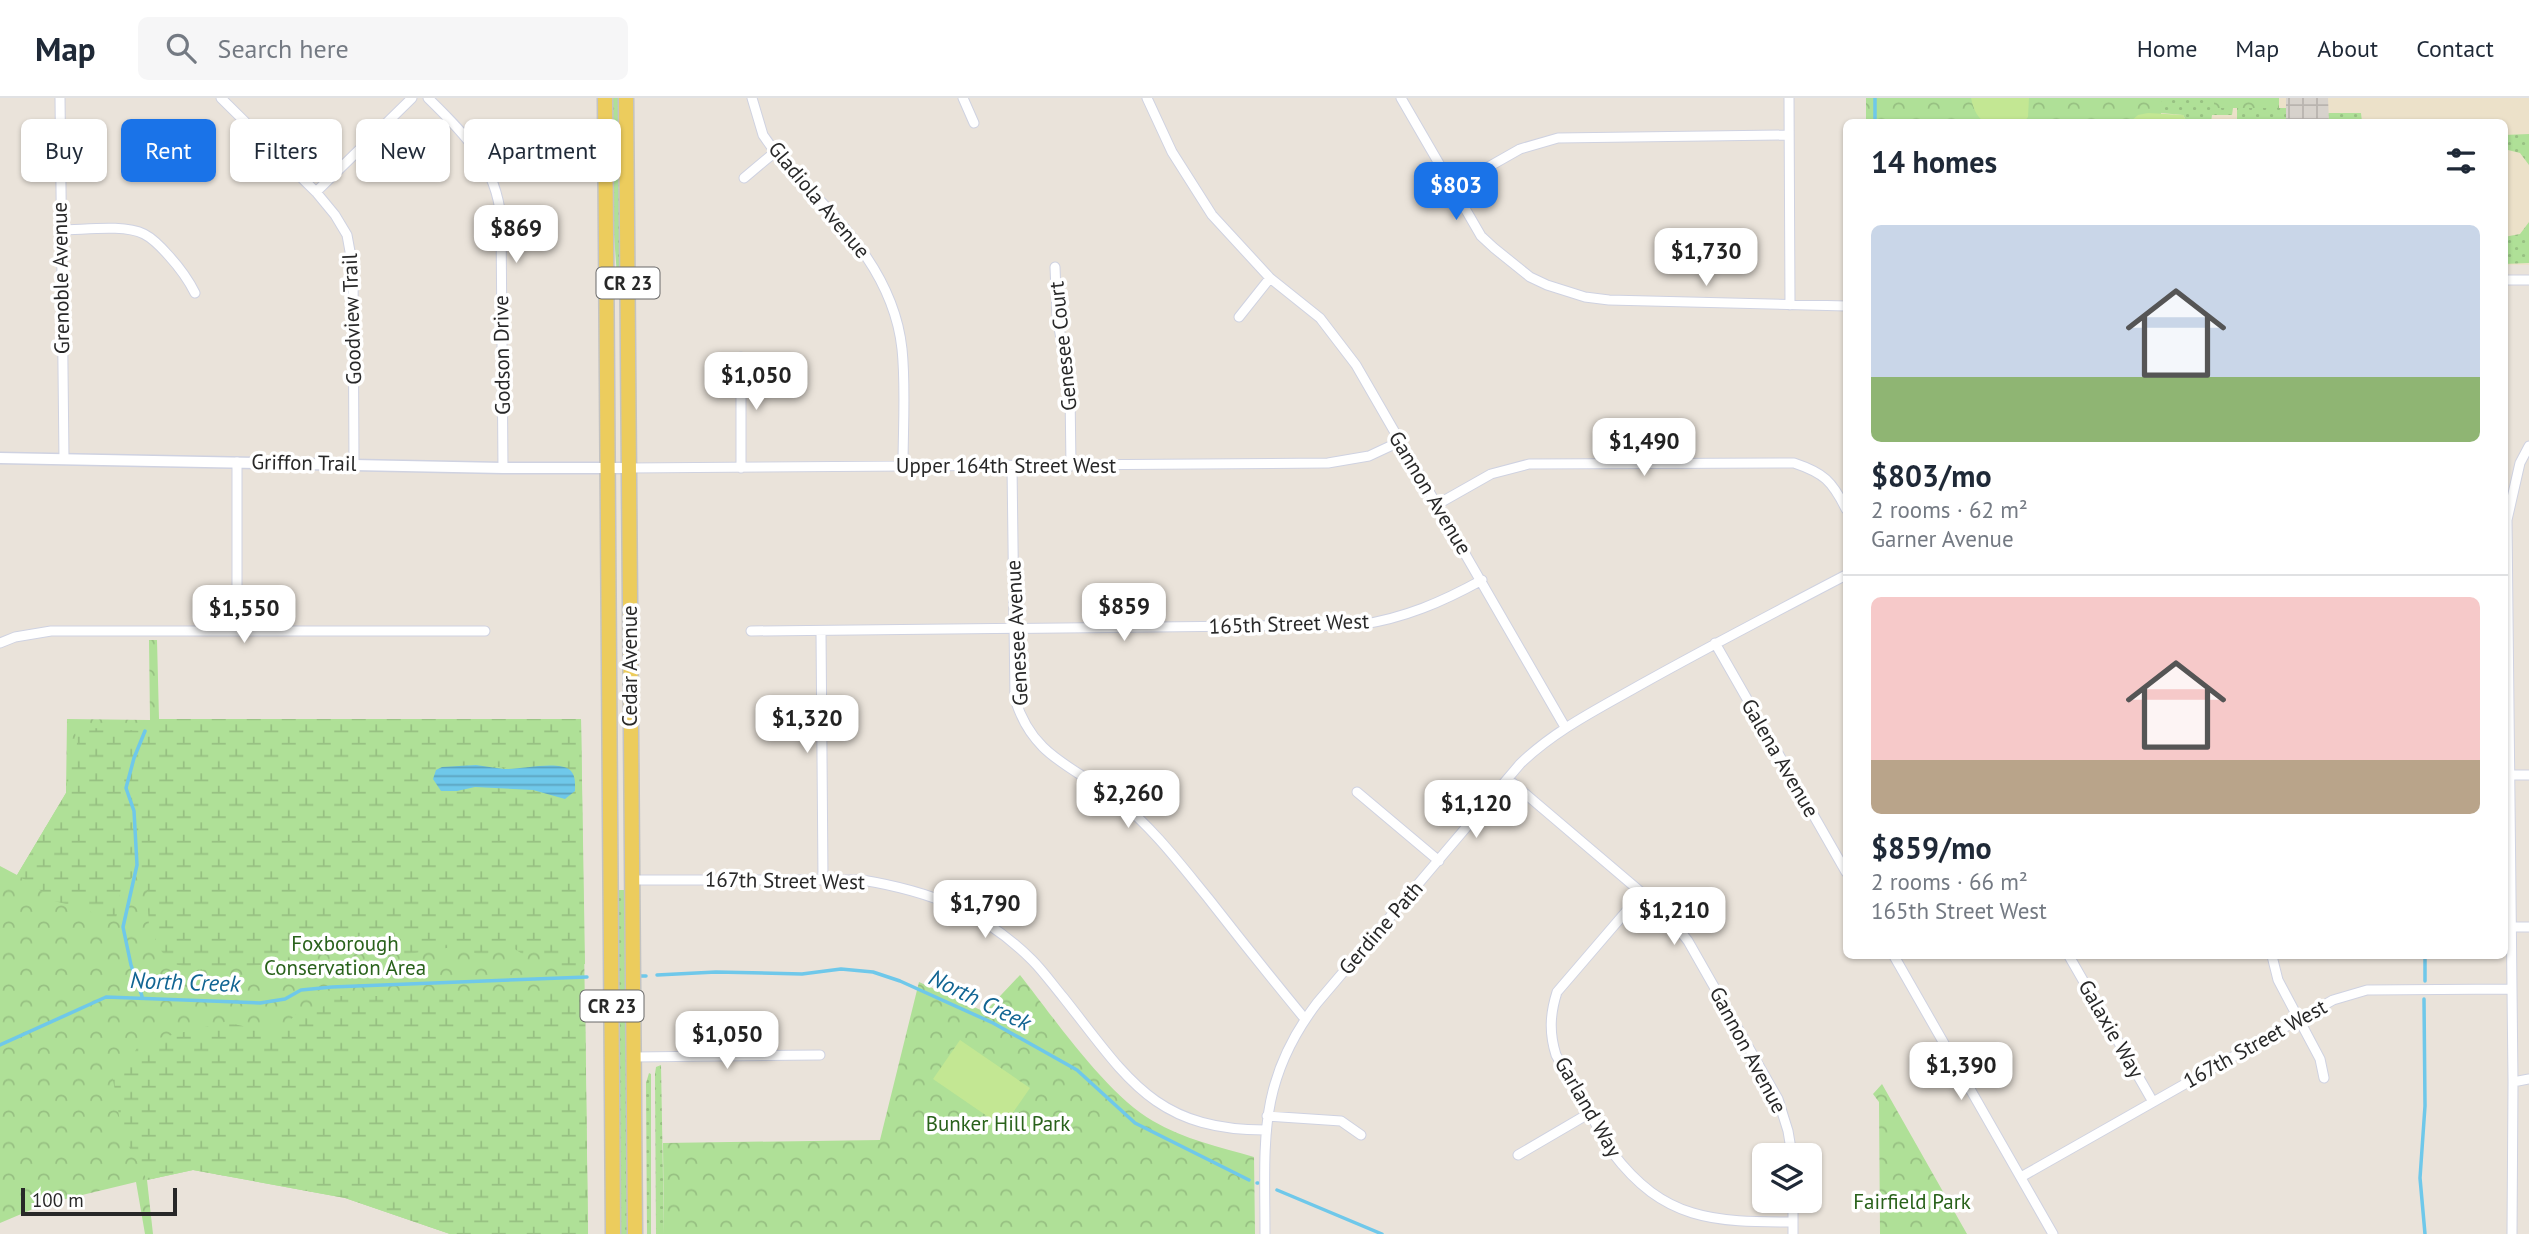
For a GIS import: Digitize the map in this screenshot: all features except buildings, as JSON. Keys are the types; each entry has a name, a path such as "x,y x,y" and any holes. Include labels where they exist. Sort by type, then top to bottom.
{"main road":[{"name":"Cedar Avenue","path":"604,98 613,1234"},
{"name":"Cedar Avenue","path":"626,98 635,1234"},
{"path":"611,815 620,857 632,880"}],"street":[{"name":"Grenoble Avenue","path":"60,98 64,459"},
{"name":"Goodview Trail","path":"222,98 316,192 340,222 352,253 354,464"},
{"path":"316,192 412,98"},
{"name":"Godson Drive","path":"428,98 464,133 479,152 494,180 498,198 501,218 503,468"},
{"name":"Gladiola Avenue","path":"752,98 763,135 775,152 863,249 879,273 890,298 903,351 903,467"},
{"path":"963,98 974,123"},
{"name":"Gannon Avenue","path":"1147,98 1172,152 1212,215 1270,278 1320,318 1356,365 1565,727"},
{"path":"1401,98 1481,236 1530,277 1563,291 1609,300 1843,306"},
{"path":"1789,98 1790,305"},
{"path":"1453,187 1520,149 1558,138 1789,135"},
{"path":"744,178 775,152"},
{"path":"61,230 122,229 143,233 173,260 195,293"},
{"name":"Genesee Court","path":"1055,267 1057,316 1070,391 1071,466"},
{"path":"1239,317 1270,278"},
{"path":"2508,280 2529,280"},
{"path":"741,357 741,468"},
{"name":"Upper 164th Street West","path":"609,468 1328,463 1369,456 1399,442"},
{"path":"2508,515 2519,463 2529,446"},
{"name":"Griffon Trail","path":"0,458 609,468"},
{"path":"237,462 237,631"},
{"path":"1438,504 1491,474 1530,464 1794,463 1817,470 1835,486 1843,503"},
{"name":"Genesee Avenue","path":"1012,466 1015,699 1021,719 1031,736 1049,754 1118,800 1159,838 1305,1019"},
{"name":"Gerdine Path","path":"1265,1234 1265,1130 1269,1101 1289,1045 1305,1019 1508,779 1534,750 1565,727 1715,643 1843,577"},
{"name":"165th Street West","path":"751,631 1359,625 1393,620 1422,610 1482,580"},
{"path":"0,643 15,637 51,631 485,631"},
{"path":"821,631 823,879"},
{"name":"Galena Avenue","path":"1715,643 1843,867"},
{"path":"2508,660 2511,775 2512,1234"},
{"path":"2511,775 2529,775"},
{"name":"Gannon Avenue","path":"1508,779 1670,918 1688,942 1778,1099 1790,1143"},
{"path":"1357,792 1439,861"},
{"name":"167th Street West","path":"632,880 862,880 899,886 940,898 974,914 1034,961 1125,1074 1153,1101 1180,1116 1206,1125 1233,1130 1265,1130"},
{"name":"Garland Way","path":"1642,893 1557,992 1552,1009 1551,1040 1556,1055 1588,1114 1623,1167 1653,1195 1693,1214 1727,1221 1793,1222"},
{"path":"2512,927 2529,927"},
{"path":"1896,959 2053,1234"},
{"name":"Galaxie Way","path":"2071,959 2152,1102"},
{"path":"2273,959 2278,980 2320,1059 2324,1078"},
{"name":"167th Street West","path":"2021,1177 2333,1000 2367,990 2512,989"},
{"path":"634,1057 820,1055"},
{"path":"2513,1082 2529,1079"},
{"path":"1518,1154 1588,1114"},
{"path":"1267,1116 1341,1121 1362,1135"},
{"path":"1793,1213 1793,1234"}],"shaded area":[{"path":"2161,98 2529,98 2529,265 2508,265 2508,119 2161,119"},
{"path":"2286,98 2328,98 2329,119 2286,119"}],"green space":[{"path":"612,98 619,98 619,119 612,119"},
{"path":"1866,98 2161,98 2161,119 1866,119"},
{"path":"1971,98 2029,98 2026,119 1981,119"},
{"path":"2161,98 2214,98 2214,108 2233,108 2232,115 2212,115 2211,119 2185,119 2183,115 2161,113"},
{"path":"2214,98 2279,98 2279,108 2214,108"},
{"path":"2237,108 2286,108 2286,119 2237,119"},
{"path":"2328,113 2361,113 2362,119 2329,119"},
{"path":"2138,115 2183,115 2185,119 2133,119"},
{"path":"2529,134 2529,165 2520,153 2508,150 2508,135"},
{"path":"613,182 619,182 620,275 617,276"},
{"path":"2529,222 2529,263 2508,264 2508,236 2520,234"},
{"name":"Foxborough Conservation Area","path":"149,640 157,640 159,719 581,719 588,1234 450,1234 345,1198 193,1170 147,1180 153,1234 145,1234 136,1182 45,1204 0,1223 0,866 17,875 66,793 67,719 150,720"},
{"path":"158,719 581,719 585,964 556,971 540,950 524,955 502,941 485,956 453,947 402,955 368,947 304,956 285,963 201,970 174,964 162,952 149,927 147,890 137,873 121,888 116,919 100,918 80,905 50,900 38,888 17,875 66,793 67,775 77,744 74,727 145,731","holes":["476,765 523,769 548,765 552,796 533,790 474,787 442,767"]},
{"path":"618,890 625,890 628,1234 620,1234"},
{"name":"Bunker Hill Park","path":"1020,975 1099,1074 1135,1109 1177,1133 1254,1157 1255,1234 664,1234 663,1143 880,1140 919,982 985,1012"},
{"path":"413,990 470,992 504,997 531,990 585,991 588,1234 450,1234 345,1198 193,1170 147,1180 122,1134 112,1073 131,1060 139,1043 225,1022 260,1030 282,1029 296,1014 309,1019 334,996 381,996"},
{"path":"960,1040 1030,1088 1003,1127 933,1079"},
{"path":"661,1065 664,1234 656,1234 655,1074 656,1067"},
{"path":"649,1073 651,1234 647,1234 646,1083"},
{"name":"Fairfield Park","path":"1882,1084 1967,1234 1880,1234 1879,1102 1873,1094"}],"water":[{"path":"476,765 504,769 564,767 573,775 575,791 565,799 533,790 475,787 441,791 433,779 436,770 442,767"}],"waterway":[{"path":"1875,98 1875,119"},
{"path":"142,996 131,965 123,927 137,865 134,811 126,788 145,731"},
{"path":"2425,959 2425,981"},
{"name":"North Creek","path":"657,975 716,972 802,974 841,969 873,972 900,981 993,1023 1077,1070 1135,1123 1249,1180"},
{"name":"North Creek","path":"640,976 646,976"},
{"name":"North Creek","path":"0,1045 106,997 260,1003 285,999 301,990 332,987 587,977"},
{"path":"2424,999 2425,1106 2420,1178 2425,1234"},
{"name":"North Creek","path":"1277,1190 1382,1234"}]}
